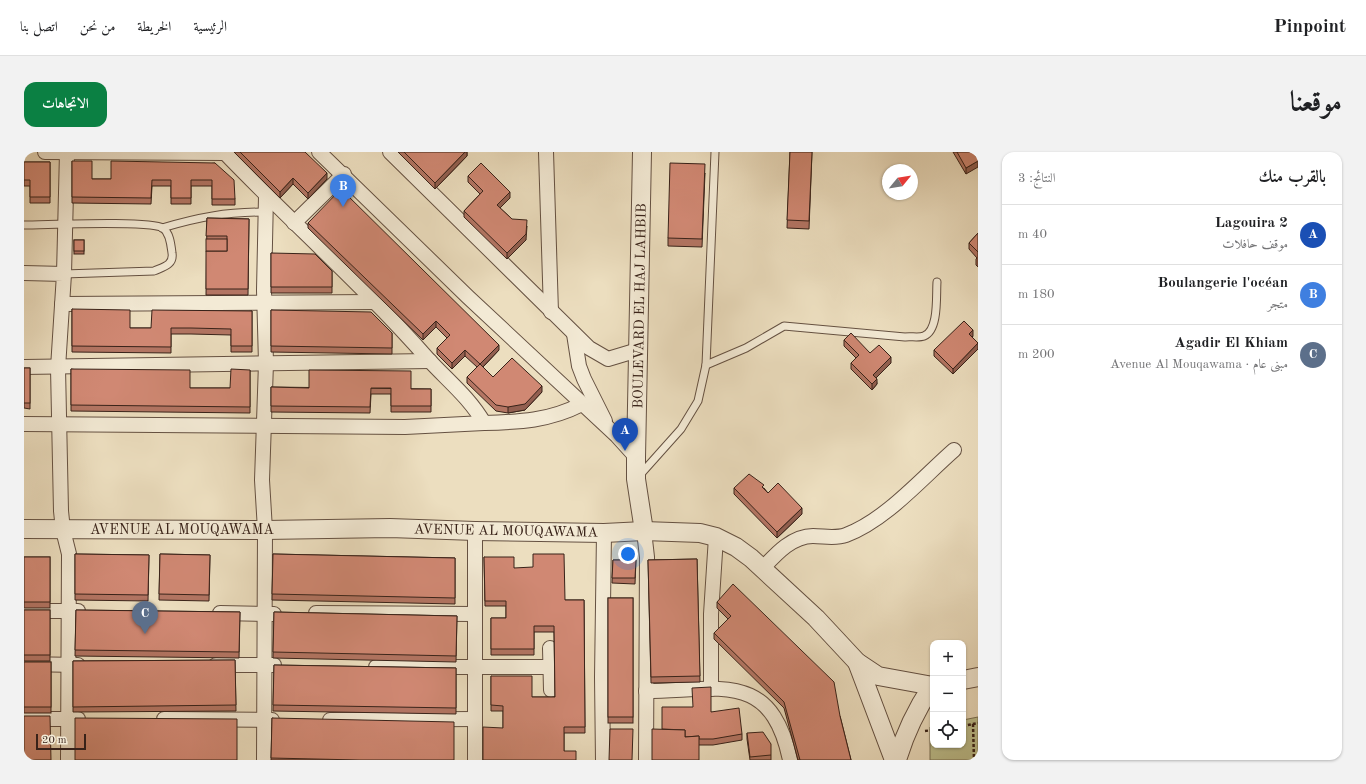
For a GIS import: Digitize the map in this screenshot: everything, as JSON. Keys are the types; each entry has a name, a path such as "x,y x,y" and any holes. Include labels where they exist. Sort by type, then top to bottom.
{"street":[{"path":"45,152 224,153 266,196 376,302 465,397 484,422"},
{"path":"67,152 64,225 64,274 58,368 63,530 69,554 68,760"},
{"path":"319,152 344,174 468,297 636,457"},
{"path":"390,152 574,334 597,354 608,359 638,350"},
{"path":"546,152 552,312"},
{"name":"BOULEVARD EL HAJ LAHBIB","path":"642,152 636,479 644,531"},
{"path":"294,223 344,174"},
{"path":"264,760 265,530 262,480 266,363 266,196"},
{"path":"24,273 64,274"},
{"path":"62,304 265,304 376,302"},
{"path":"574,334 579,366 584,380 608,429"},
{"path":"24,367 58,368 430,361"},
{"path":"24,424 405,427 484,422 518,422 553,417 582,404"},
{"path":"763,568 786,546 800,539 814,536 828,538 846,535 878,517 954,450"},
{"name":"AVENUE AL MOUQAWAMA","path":"24,529 265,530 390,528 475,531 604,533 644,531 700,533 716,537 736,547 763,568 816,618 857,662 878,676 930,686"},
{"path":"474,760 475,531"},
{"path":"644,531 647,558 646,760"},
{"path":"603,760 602,677 604,533"},
{"path":"711,689 711,614 716,537"},
{"path":"24,611 90,612"},
{"path":"204,613 288,614"},
{"path":"304,614 474,614"},
{"path":"550,648 551,690"},
{"path":"857,662 896,760"},
{"path":"24,664 89,665"},
{"path":"201,665 288,665"},
{"path":"365,667 550,667"},
{"path":"966,679 978,677"},
{"path":"646,691 711,689 739,690 753,696 769,711 778,723 786,739 790,760"},
{"path":"896,760 905,734 916,710 930,689"},
{"path":"24,719 92,719"},
{"path":"147,719 287,720"},
{"path":"318,720 474,719"}],"lane":[{"path":"636,479 681,429 698,401 706,365 715,152"},
{"path":"24,225 138,224 162,228 203,216 238,212 265,212"},
{"path":"64,274 154,271 165,266 170,263 173,257 168,234 162,228"},
{"path":"706,365 746,348 784,326 905,336 924,336 931,331 935,320 937,282"}],"path":[{"path":"966,725 978,723"},
{"path":"973,724 974,760"}],"green space":[{"path":"978,717 978,760 930,760 930,748 966,748 966,719"}],"building":[{"path":"240,152 305,152 327,173 308,193 293,178 280,192"},
{"path":"404,152 465,152 435,183"},
{"path":"790,152 812,152 809,221 787,220"},
{"path":"957,152 978,152 978,161 966,168"},
{"path":"72,161 92,161 92,179 111,179 111,161 215,163 234,180 235,199 212,199 212,180 191,180 191,198 171,198 171,180 152,180 151,198 72,197"},
{"path":"24,162 50,162 50,197 30,197 30,180 24,180"},
{"path":"481,163 510,192 497,205 512,219 527,220 526,234 507,253 464,211 483,191 468,176"},
{"path":"670,163 705,164 702,239 668,238"},
{"path":"341,189 499,345 480,364 465,350 452,363 437,348 450,335 436,321 423,334 308,223"},
{"path":"207,218 249,219 248,289 206,289 206,251 227,251 227,236 206,236"},
{"path":"978,233 978,252 969,243"},
{"path":"206,239 227,239 227,251 206,251"},
{"path":"74,240 84,240 84,251 74,251"},
{"path":"271,253 315,254 332,271 332,287 271,287"},
{"path":"72,309 130,310 130,328 151,328 152,310 252,311 252,346 231,346 231,329 171,328 171,347 72,346"},
{"path":"271,310 371,312 392,333 392,348 271,346"},
{"path":"964,321 973,330 969,334 978,343 953,369 934,350"},
{"path":"851,333 870,353 879,345 891,357 873,375 877,379 872,384 851,363 859,355 844,340"},
{"path":"512,358 542,386 525,404 508,407 496,405 467,377 480,364 493,377"},
{"path":"24,368 30,368 30,403 24,403"},
{"path":"71,369 190,370 190,388 230,388 231,369 250,370 250,407 71,405"},
{"path":"309,370 411,371 411,389 431,389 431,406 391,406 391,388 371,388 370,407 271,406 271,387 309,388"},
{"path":"749,474 764,485 762,487 768,493 778,483 802,508 777,532 734,488"},
{"path":"75,554 149,555 148,595 75,594"},
{"path":"160,554 210,555 209,595 159,594"},
{"path":"273,554 455,558 455,598 272,594"},
{"path":"533,554 564,554 565,600 584,600 585,727 564,727 564,751 576,751 576,760 483,760 483,727 503,728 503,706 491,705 491,676 532,676 532,697 555,697 554,626 534,626 534,649 491,649 491,618 506,618 506,601 485,601 484,557 514,557 514,568 533,567"},
{"path":"24,557 50,557 50,602 24,602"},
{"path":"697,559 700,676 651,677 648,560"},
{"path":"613,560 636,560 635,578 612,578"},
{"path":"733,584 834,682 840,716 851,760 800,760 784,702 714,633 731,616 717,602"},
{"path":"608,598 633,598 633,717 608,717"},
{"path":"24,610 50,610 50,655 24,655"},
{"path":"76,610 240,612 239,652 75,650"},
{"path":"274,612 457,616 456,656 273,652"},
{"path":"235,660 236,705 73,707 73,661"},
{"path":"24,662 51,662 51,707 24,707"},
{"path":"274,665 456,668 456,708 273,705"},
{"path":"711,687 711,712 739,708 742,734 713,739 699,739 699,736 685,737 685,730 662,729 662,707 693,707 692,688"},
{"path":"24,716 50,716 51,760 24,760"},
{"path":"75,718 237,719 237,760 75,760"},
{"path":"272,718 454,722 454,760 271,758"},
{"path":"610,729 633,729 632,760 609,760"},
{"path":"652,729 685,730 685,737 699,736 699,760 652,760"},
{"path":"763,732 771,744 771,755 750,757 747,733"}],"place":[{"name":"Boulangerie l'océan","path":"343,207"},
{"name":"Lagouira 2","path":"625,451"},
{"name":"Agadir El Khiam","path":"145,634"}]}
